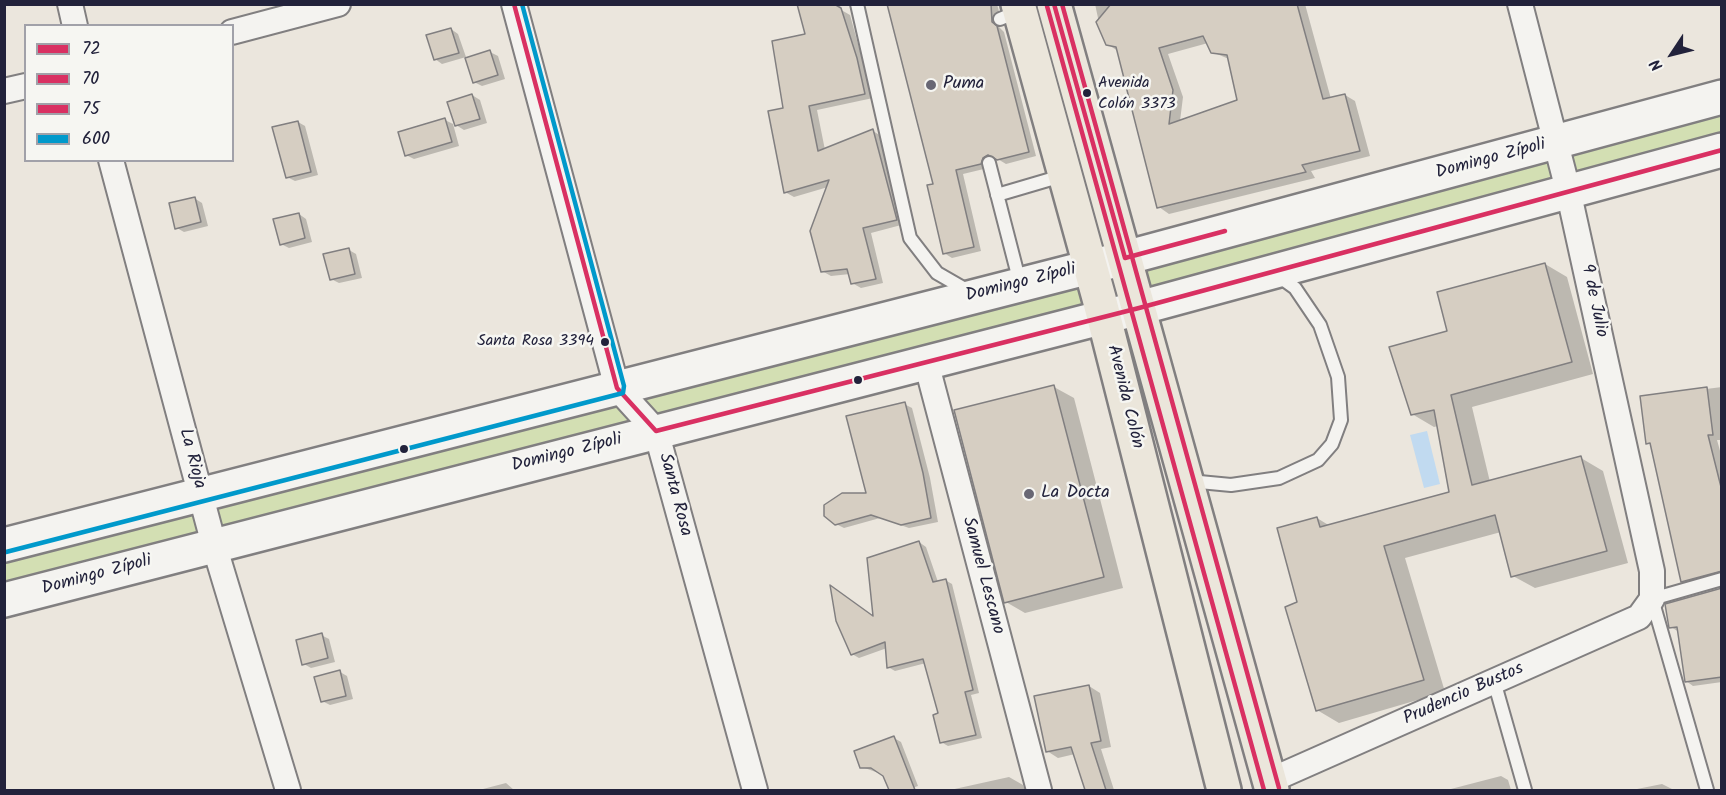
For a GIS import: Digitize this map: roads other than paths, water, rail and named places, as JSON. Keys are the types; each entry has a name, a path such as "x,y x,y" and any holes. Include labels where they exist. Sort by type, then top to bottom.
{"main road":[{"name":"Avenida Colón","path":"1054,4 1271,786"},
{"name":"Avenida Colón","path":"1013,11 1065,175 1104,316 1224,790"},
{"name":"Domingo Zípoli","path":"4,545 1020,283 1125,258 1722,97"},
{"name":"Domingo Zípoli","path":"4,600 1139,308 1722,150"}],"street":[{"path":"70,4 75,24"},
{"path":"234,31 338,4"},
{"name":"Santa Rosa","path":"514,4 616,388 656,431 755,790"},
{"name":"9 de Julio","path":"1520,4 1568,190 1652,571 1652,599"},
{"path":"4,91 24,86"},
{"name":"La Rioja","path":"112,162 214,545 288,790"},
{"name":"Samuel Lescano","path":"926,362 1039,790"},
{"name":"Prudencio Bustos","path":"1271,786 1494,681 1639,617 1652,599"}],"lane":[{"path":"857,4 910,238 937,273 976,296"},
{"path":"989,163 1020,283"},
{"path":"997,195 1065,175"},
{"path":"1187,481 1231,486 1279,478 1318,460 1332,444 1341,420 1338,377 1320,325 1295,288 1271,271"},
{"path":"1707,790 1652,599 1722,579"},
{"path":"1494,681 1525,790"}],"water":[{"path":"1427,431 1440,484 1424,488 1410,435"}],"place":[{"name":"Puma","path":"931,85"},
{"name":"Avenida Colón 3373","path":"1087,93"},
{"name":"Santa Rosa 3394","path":"605,342"},
{"name":"La Docta","path":"1029,494"}]}
